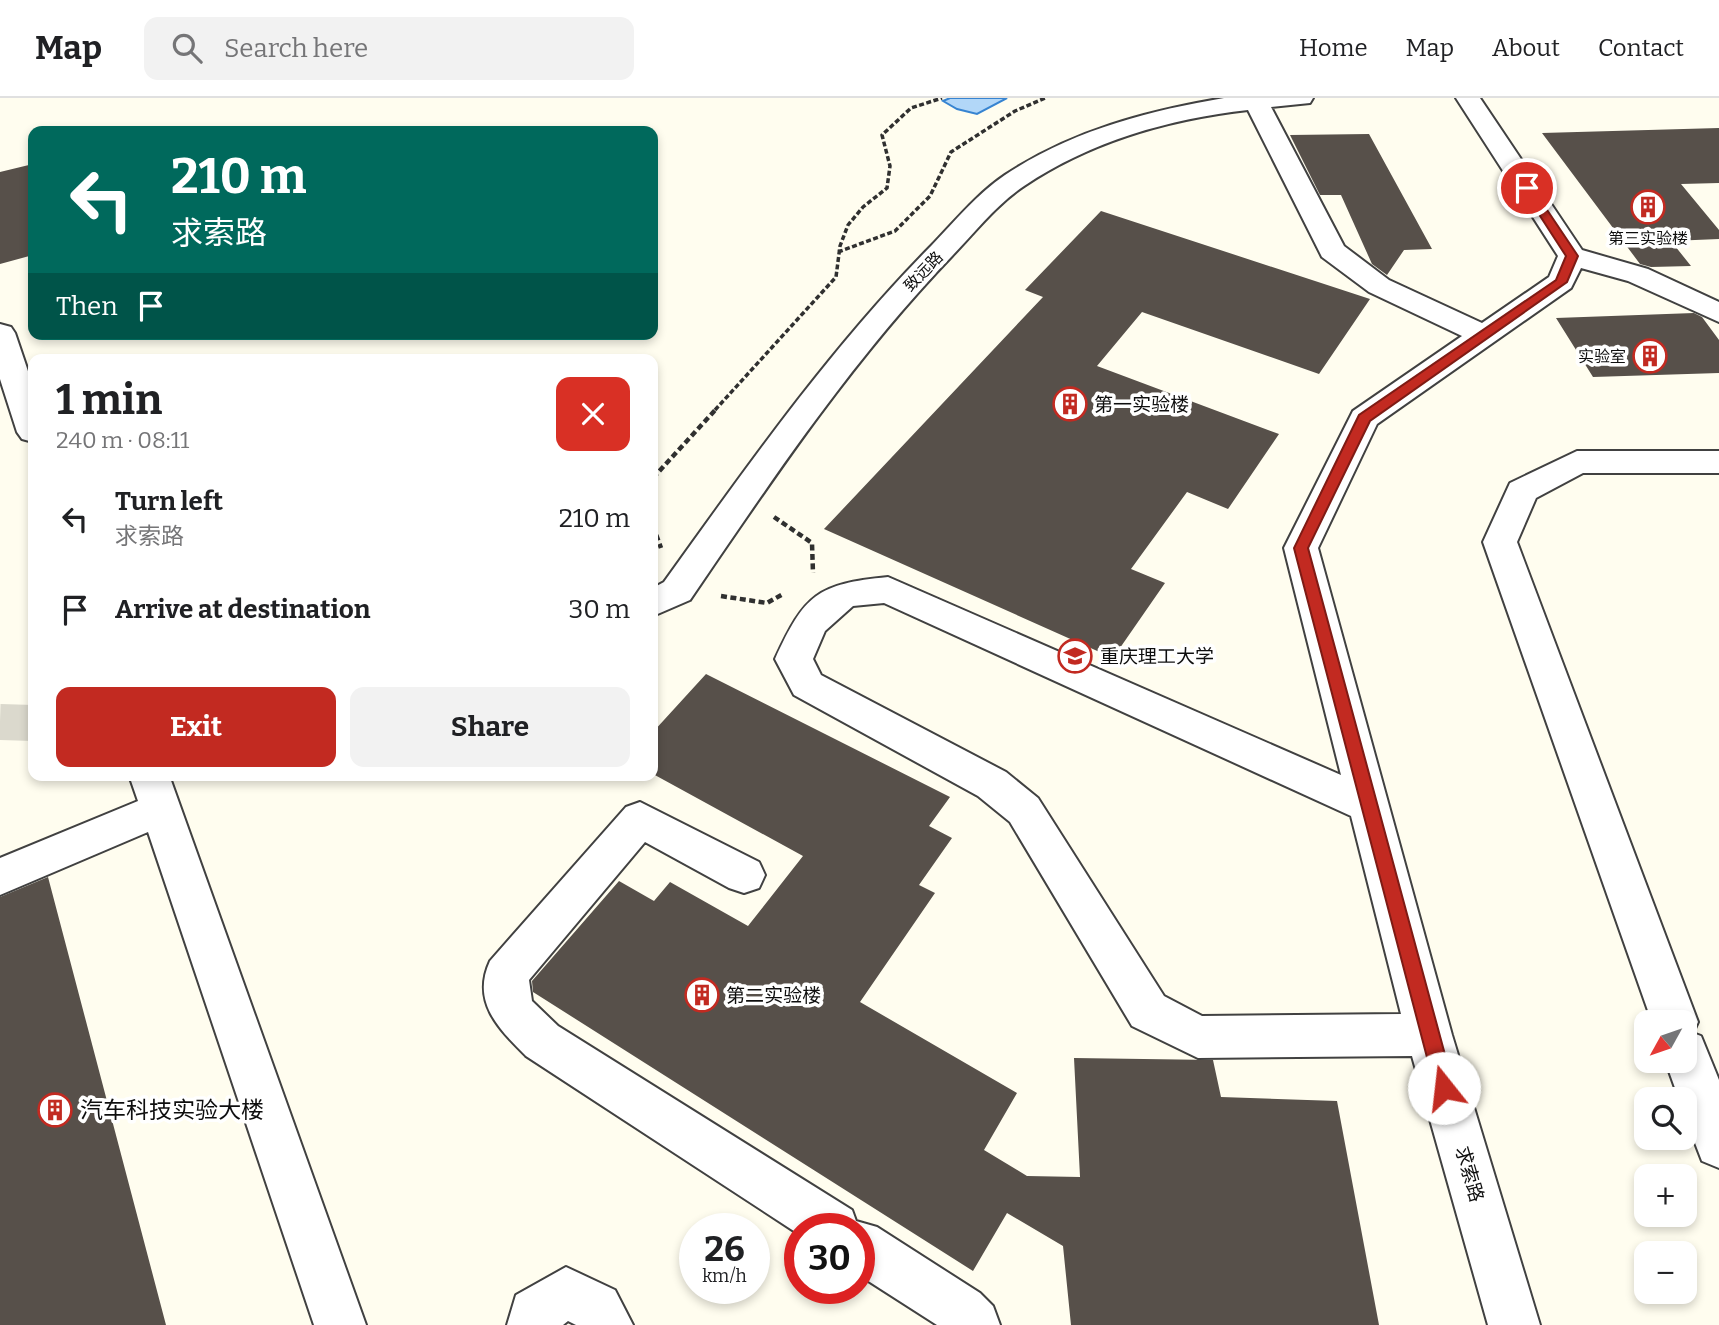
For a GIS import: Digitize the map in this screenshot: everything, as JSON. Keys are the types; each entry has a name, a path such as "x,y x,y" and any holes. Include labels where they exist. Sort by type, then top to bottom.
{"street":[{"name":"致远路","path":"658,600 677,591 792,428 915,276 1014,181 1090,139 1176,113 1255,100 1301,98"},
{"path":"1468,98 1572,256 1638,275 1719,313"},
{"path":"1255,100 1332,251 1379,286 1484,335"},
{"name":"求索路","path":"1514,1325 1429,1035 1301,548 1364,418 1561,282 1572,256"},
{"path":"0,333 28,417"},
{"path":"1671,1010 1500,542 1522,491 1577,462 1719,462"},
{"path":"1368,805 888,590 844,594 810,623 794,659 807,685 992,783 1024,810 1148,1011 1198,1037 1429,1035"},
{"path":"0,877 154,792 340,1325"},
{"path":"744,875 639,819 506,975 511,1011 542,1041 811,1213"},
{"path":"1693,1073 1719,1144"},
{"path":"875,1255 962,1311 974,1325"},
{"path":"533,1325 534,1313 566,1293 597,1308 607,1325"}],"path":[{"path":"658,473 836,277 838,252 853,214 887,188 890,166 882,135 911,108 942,98"},
{"path":"838,252 895,230 930,196 951,152 1015,111 1045,98"},
{"path":"769,516 812,543 813,580"},
{"path":"708,595 767,603 790,591"}],"water":[{"path":"950,98 1007,98 977,114 957,109 943,101"}],"building":[{"name":"第三实验楼","path":"1719,128 1719,183 1681,184 1719,230 1719,239 1671,241 1691,266 1651,267 1640,264 1542,133"},
{"path":"1369,134 1432,249 1404,250 1387,275 1372,264 1341,195 1320,195 1290,135"},
{"path":"28,165 28,256 0,264 0,172"},
{"name":"第一实验楼","path":"1101,211 1370,299 1319,374 1142,312 1097,366 1279,434 1228,509 1187,492 1131,569 1165,583 1113,658 824,529 1043,297 1025,290"},
{"name":"实验室","path":"1694,313 1702,317 1719,340 1719,373 1593,377 1556,318"},
{"name":"第二实验楼","path":"706,674 950,797 929,826 952,838 919,885 935,893 860,1002 1017,1093 984,1150 1027,1176 1080,1177 1074,1058 1213,1060 1221,1097 1337,1101 1379,1325 1071,1325 1063,1246 1007,1213 973,1271 533,992 532,981 619,881 654,901 670,882 748,926 803,856 658,777 658,727"},
{"name":"汽车科技实验大楼","path":"48,877 166,1325 0,1325 0,897"}],"tunnel":[{"path":"0,722 28,723"}],"place":[{"name":"第三实验楼","path":"1648,207"},
{"name":"实验室","path":"1650,356"},
{"name":"第一实验楼","path":"1070,404"},
{"name":"重庆理工大学","path":"1075,656"},
{"name":"第二实验楼","path":"702,995"},
{"name":"汽车科技实验大楼","path":"55,1110"}],"route":[{"path":"1444,1088 1301,548 1364,418 1561,282 1572,256 1527,188"}]}
